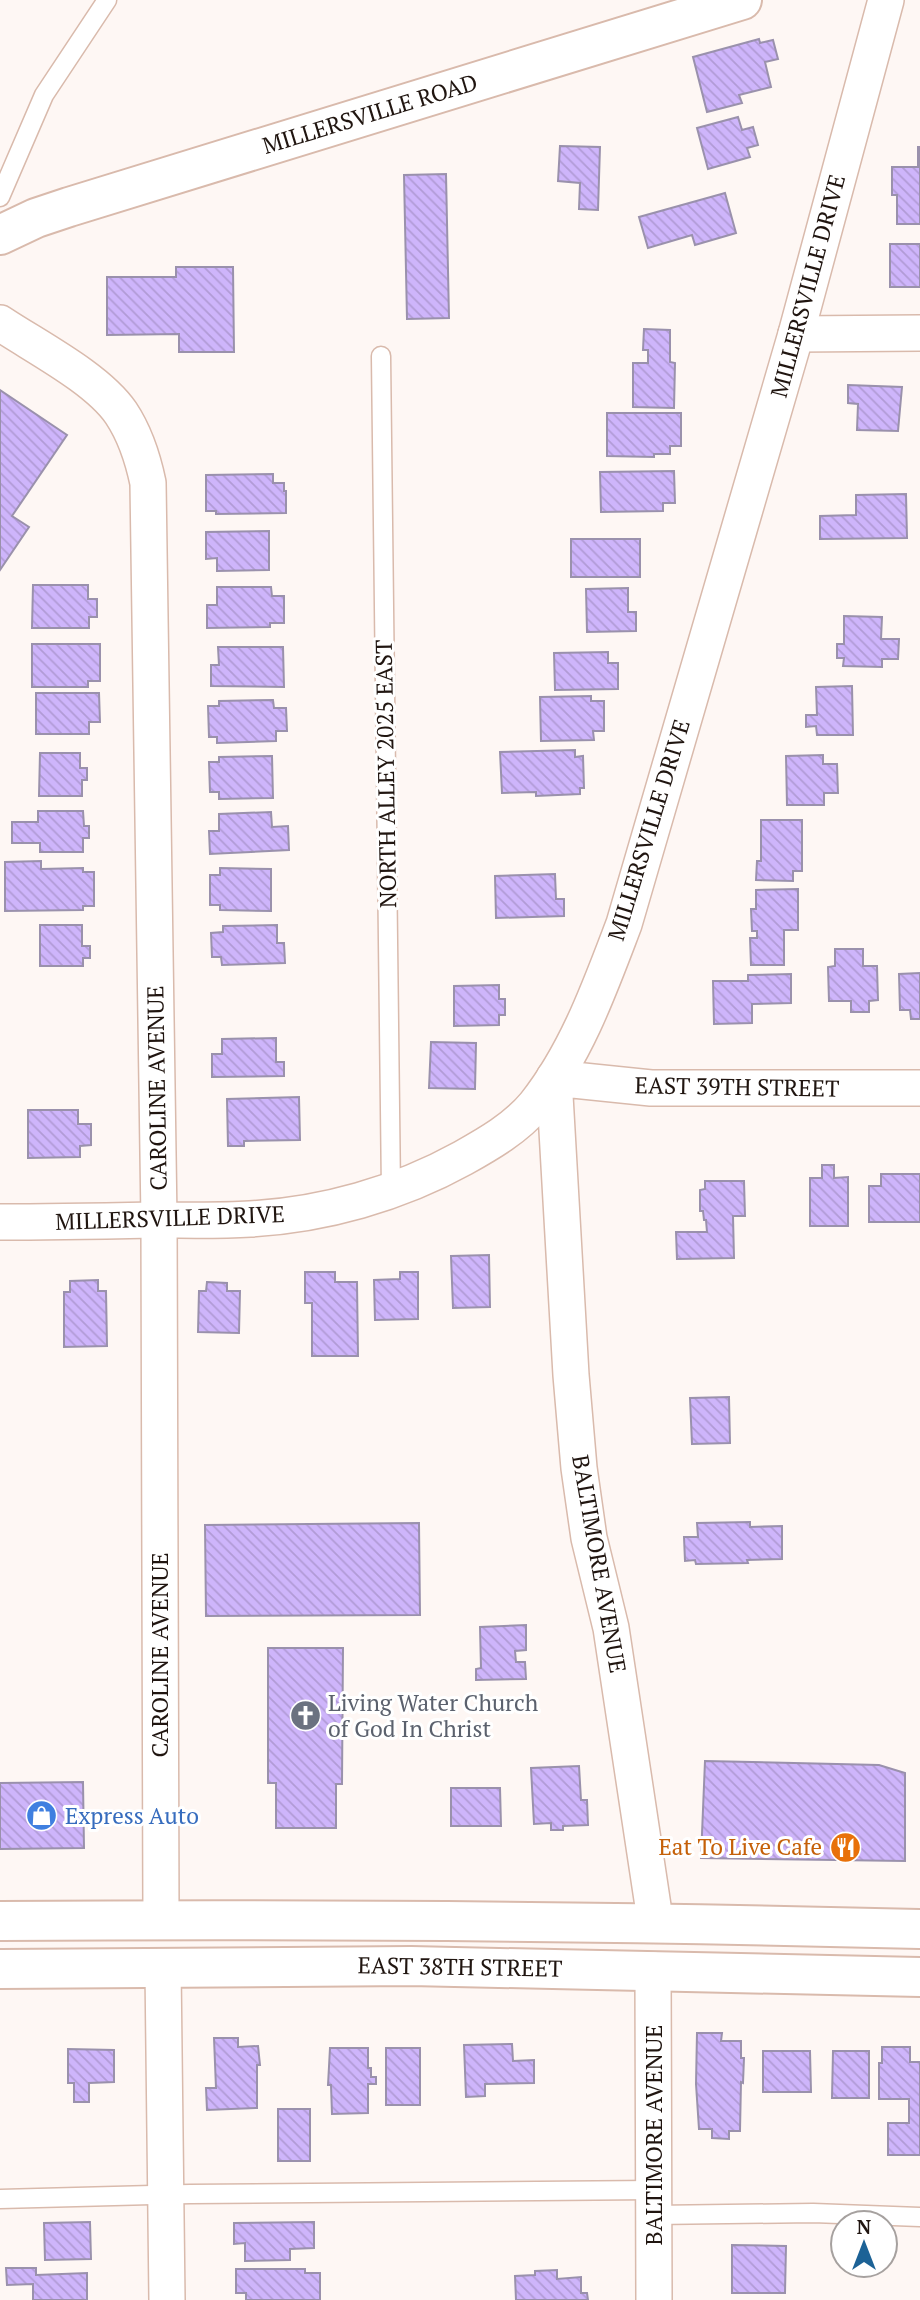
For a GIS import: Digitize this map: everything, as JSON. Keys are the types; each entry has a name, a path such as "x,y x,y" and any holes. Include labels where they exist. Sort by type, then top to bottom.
{"main road":[{"name":"MILLERSVILLE ROAD","path":"0,235 36,218 79,203 742,0"},
{"name":"EAST 38TH STREET","path":"0,1921 651,1923 920,1928"},
{"name":"EAST 38TH STREET","path":"0,1969 411,1966 920,1977"}],"street":[{"name":"MILLERSVILLE DRIVE","path":"0,1222 250,1219 332,1207 391,1192 482,1147 524,1117 554,1078 596,996 624,924 796,334 886,0"},
{"name":"CAROLINE AVENUE","path":"0,323 87,380 111,402 121,413 135,442 148,483 159,1220 161,1920"},
{"path":"796,334 920,333"},
{"name":"EAST 39TH STREET","path":"554,1078 651,1088 920,1088"},
{"name":"BALTIMORE AVENUE","path":"554,1078 579,1468 589,1538 614,1645 653,1906 651,1923"},
{"path":"163,1968 167,2300"},
{"name":"BALTIMORE AVENUE","path":"653,1970 654,2300"}],"lane":[{"path":"0,197 44,95 107,0"},
{"name":"NORTH ALLEY 2025 EAST","path":"381,356 391,1192"},
{"path":"0,2199 167,2194 654,2203 920,2217"}],"building":[{"path":"759,39 760,43 773,40 778,59 765,62 771,87 739,95 742,103 707,112 693,57"},
{"path":"738,117 742,130 753,127 758,145 747,148 750,157 708,169 697,128"},
{"path":"560,146 600,147 598,210 579,209 580,183 558,181"},
{"path":"918,147 920,224 897,224 897,195 892,195 892,167 918,167"},
{"path":"446,174 449,318 407,319 404,175"},
{"path":"725,193 736,233 695,245 692,235 648,248 639,217"},
{"path":"890,244 920,244 920,287 890,287"},
{"path":"176,267 233,267 234,352 179,352 179,334 107,335 107,277 176,277"},
{"path":"644,329 670,330 670,362 675,363 674,408 633,407 633,363 648,363 648,350 643,350"},
{"path":"848,385 902,387 898,431 857,430 858,404 848,403"},
{"path":"0,390 67,435 12,516 29,527 0,570"},
{"path":"607,413 681,413 681,446 670,446 670,454 654,454 654,457 607,456"},
{"path":"674,471 675,503 663,503 663,511 601,512 600,472"},
{"path":"273,474 273,483 284,483 286,513 216,514 216,511 206,511 206,475"},
{"path":"906,494 907,538 820,539 820,516 856,515 856,495"},
{"path":"269,531 269,570 217,571 217,558 206,559 206,532"},
{"path":"571,539 640,539 640,577 571,577"},
{"path":"33,585 88,585 88,599 97,599 97,617 89,617 89,628 32,628"},
{"path":"217,587 271,587 272,596 284,596 284,623 270,623 270,627 207,628 207,605 217,605"},
{"path":"628,588 628,612 636,612 636,631 587,632 586,589"},
{"path":"844,616 882,617 881,639 899,639 898,659 882,659 882,667 843,666 844,658 837,658 837,644 844,644"},
{"path":"32,644 100,644 100,681 88,681 88,687 32,687"},
{"path":"218,647 283,647 284,687 211,686 211,665 219,665"},
{"path":"608,652 608,663 618,663 618,689 555,690 554,653"},
{"path":"852,686 853,735 817,735 816,726 806,727 806,715 817,715 816,687"},
{"path":"36,693 99,693 100,722 89,722 89,734 36,734"},
{"path":"591,696 591,701 604,701 604,731 593,731 594,740 541,741 540,697"},
{"path":"273,700 274,708 286,708 287,731 276,731 276,741 217,743 217,737 209,737 208,706 219,706 219,701"},
{"path":"575,750 575,757 583,756 584,788 580,788 580,794 536,796 536,792 502,793 500,752"},
{"path":"40,753 80,753 80,768 87,768 87,780 82,780 82,796 39,796"},
{"path":"823,755 823,764 837,764 838,793 824,793 824,805 787,805 786,756"},
{"path":"272,756 273,798 219,799 219,792 210,792 209,762 219,762 219,757"},
{"path":"38,811 83,811 84,826 89,826 89,838 83,838 83,852 40,852 40,843 12,843 12,822 38,822"},
{"path":"271,812 272,827 288,826 289,850 210,854 209,831 219,831 219,814"},
{"path":"761,820 802,820 802,871 793,871 793,881 756,880 757,861 761,861"},
{"path":"41,861 41,869 83,868 83,872 94,872 94,906 83,906 83,910 5,911 5,862"},
{"path":"220,868 271,869 271,911 220,910 220,905 210,905 210,875 220,875"},
{"path":"555,874 556,899 564,899 564,916 496,918 495,876"},
{"path":"798,889 798,930 784,930 784,965 751,965 750,938 757,938 757,931 752,931 751,909 756,909 756,890"},
{"path":"40,925 82,925 82,946 90,946 90,958 83,958 83,966 40,966"},
{"path":"277,925 277,943 284,943 285,963 222,965 221,957 212,957 211,933 223,932 223,926"},
{"path":"835,949 863,949 863,966 877,966 878,1000 869,1001 869,1012 851,1012 851,1001 829,1001 828,967 835,966"},
{"path":"920,973 920,1019 911,1019 910,1010 900,1010 899,974"},
{"path":"791,974 791,1003 752,1004 752,1023 714,1024 713,981 748,981 748,975"},
{"path":"499,985 499,999 505,999 505,1015 499,1015 499,1025 454,1026 454,986"},
{"path":"276,1038 276,1062 284,1062 284,1076 212,1077 212,1054 222,1054 222,1039"},
{"path":"431,1042 476,1043 475,1089 429,1088"},
{"path":"299,1097 300,1140 244,1141 244,1146 228,1146 227,1099"},
{"path":"28,1110 78,1110 78,1124 91,1124 91,1145 80,1146 80,1157 28,1158"},
{"path":"822,1165 834,1165 834,1178 848,1177 848,1226 810,1226 810,1178 822,1178"},
{"path":"881,1174 920,1174 920,1222 869,1222 869,1186 881,1186"},
{"path":"705,1181 744,1181 745,1216 733,1216 734,1258 677,1259 676,1232 707,1232 703,1211 700,1211 700,1190 705,1189"},
{"path":"489,1255 490,1307 453,1308 451,1256"},
{"path":"305,1272 335,1272 335,1282 357,1282 358,1356 312,1356 312,1303 305,1303"},
{"path":"400,1272 418,1272 418,1319 375,1320 374,1280 400,1279"},
{"path":"98,1280 98,1291 106,1291 107,1346 64,1347 64,1292 70,1292 70,1281"},
{"path":"207,1282 227,1283 227,1291 240,1291 239,1333 198,1332 199,1291 206,1291"},
{"path":"729,1397 730,1443 692,1444 690,1398"},
{"path":"750,1522 750,1527 782,1526 782,1559 747,1560 748,1563 696,1564 695,1560 685,1561 684,1537 698,1537 697,1523"},
{"path":"419,1523 420,1615 206,1616 205,1525"},
{"path":"526,1625 526,1650 515,1651 516,1662 525,1662 526,1679 476,1680 476,1669 481,1668 480,1627"},
{"name":"Living Water Church of God In Christ","path":"268,1648 343,1648 342,1784 336,1784 336,1828 276,1828 276,1783 268,1783"},
{"path":"705,1761 879,1765 905,1773 905,1861 701,1858"},
{"path":"579,1766 581,1800 587,1800 588,1825 563,1826 563,1830 551,1830 551,1823 534,1824 531,1768"},
{"name":"Express Auto","path":"83,1782 84,1848 0,1849 0,1783"},
{"path":"451,1788 500,1788 501,1826 451,1826"},
{"path":"697,2033 722,2033 721,2041 741,2041 741,2058 744,2058 740,2131 729,2131 729,2139 712,2138 712,2129 699,2129"},
{"path":"214,2038 238,2038 238,2047 258,2046 260,2065 257,2065 257,2108 207,2110 206,2088 216,2088"},
{"path":"512,2044 513,2061 534,2060 534,2083 485,2084 485,2096 466,2097 464,2045"},
{"path":"882,2047 910,2047 910,2062 920,2062 920,2155 888,2155 888,2123 909,2123 909,2099 879,2099"},
{"path":"330,2048 368,2048 368,2068 371,2068 371,2077 376,2077 376,2084 368,2084 368,2113 332,2114 331,2085 328,2085"},
{"path":"386,2048 420,2048 420,2105 386,2105"},
{"path":"68,2049 114,2050 114,2082 89,2083 89,2102 74,2102 74,2083 68,2083"},
{"path":"763,2051 810,2051 811,2092 763,2092"},
{"path":"833,2051 869,2051 869,2098 832,2098"},
{"path":"278,2109 310,2109 310,2161 278,2161"},
{"path":"90,2222 91,2259 45,2260 44,2223"},
{"path":"314,2222 314,2248 290,2249 290,2260 245,2261 245,2243 234,2244 234,2223"},
{"path":"732,2245 786,2246 785,2293 732,2293"},
{"path":"6,2268 36,2268 36,2275 87,2273 87,2300 33,2300 33,2284 7,2285"},
{"path":"236,2269 305,2269 305,2273 320,2273 320,2300 246,2300 246,2293 236,2293"},
{"path":"557,2270 557,2279 581,2277 581,2293 587,2293 588,2300 516,2300 515,2276 535,2275 535,2271"}],"place":[{"name":"Living Water Church of God In Christ","path":"305,1716"},
{"name":"Express Auto","path":"42,1816"},
{"name":"Eat To Live Cafe","path":"845,1847"}]}
